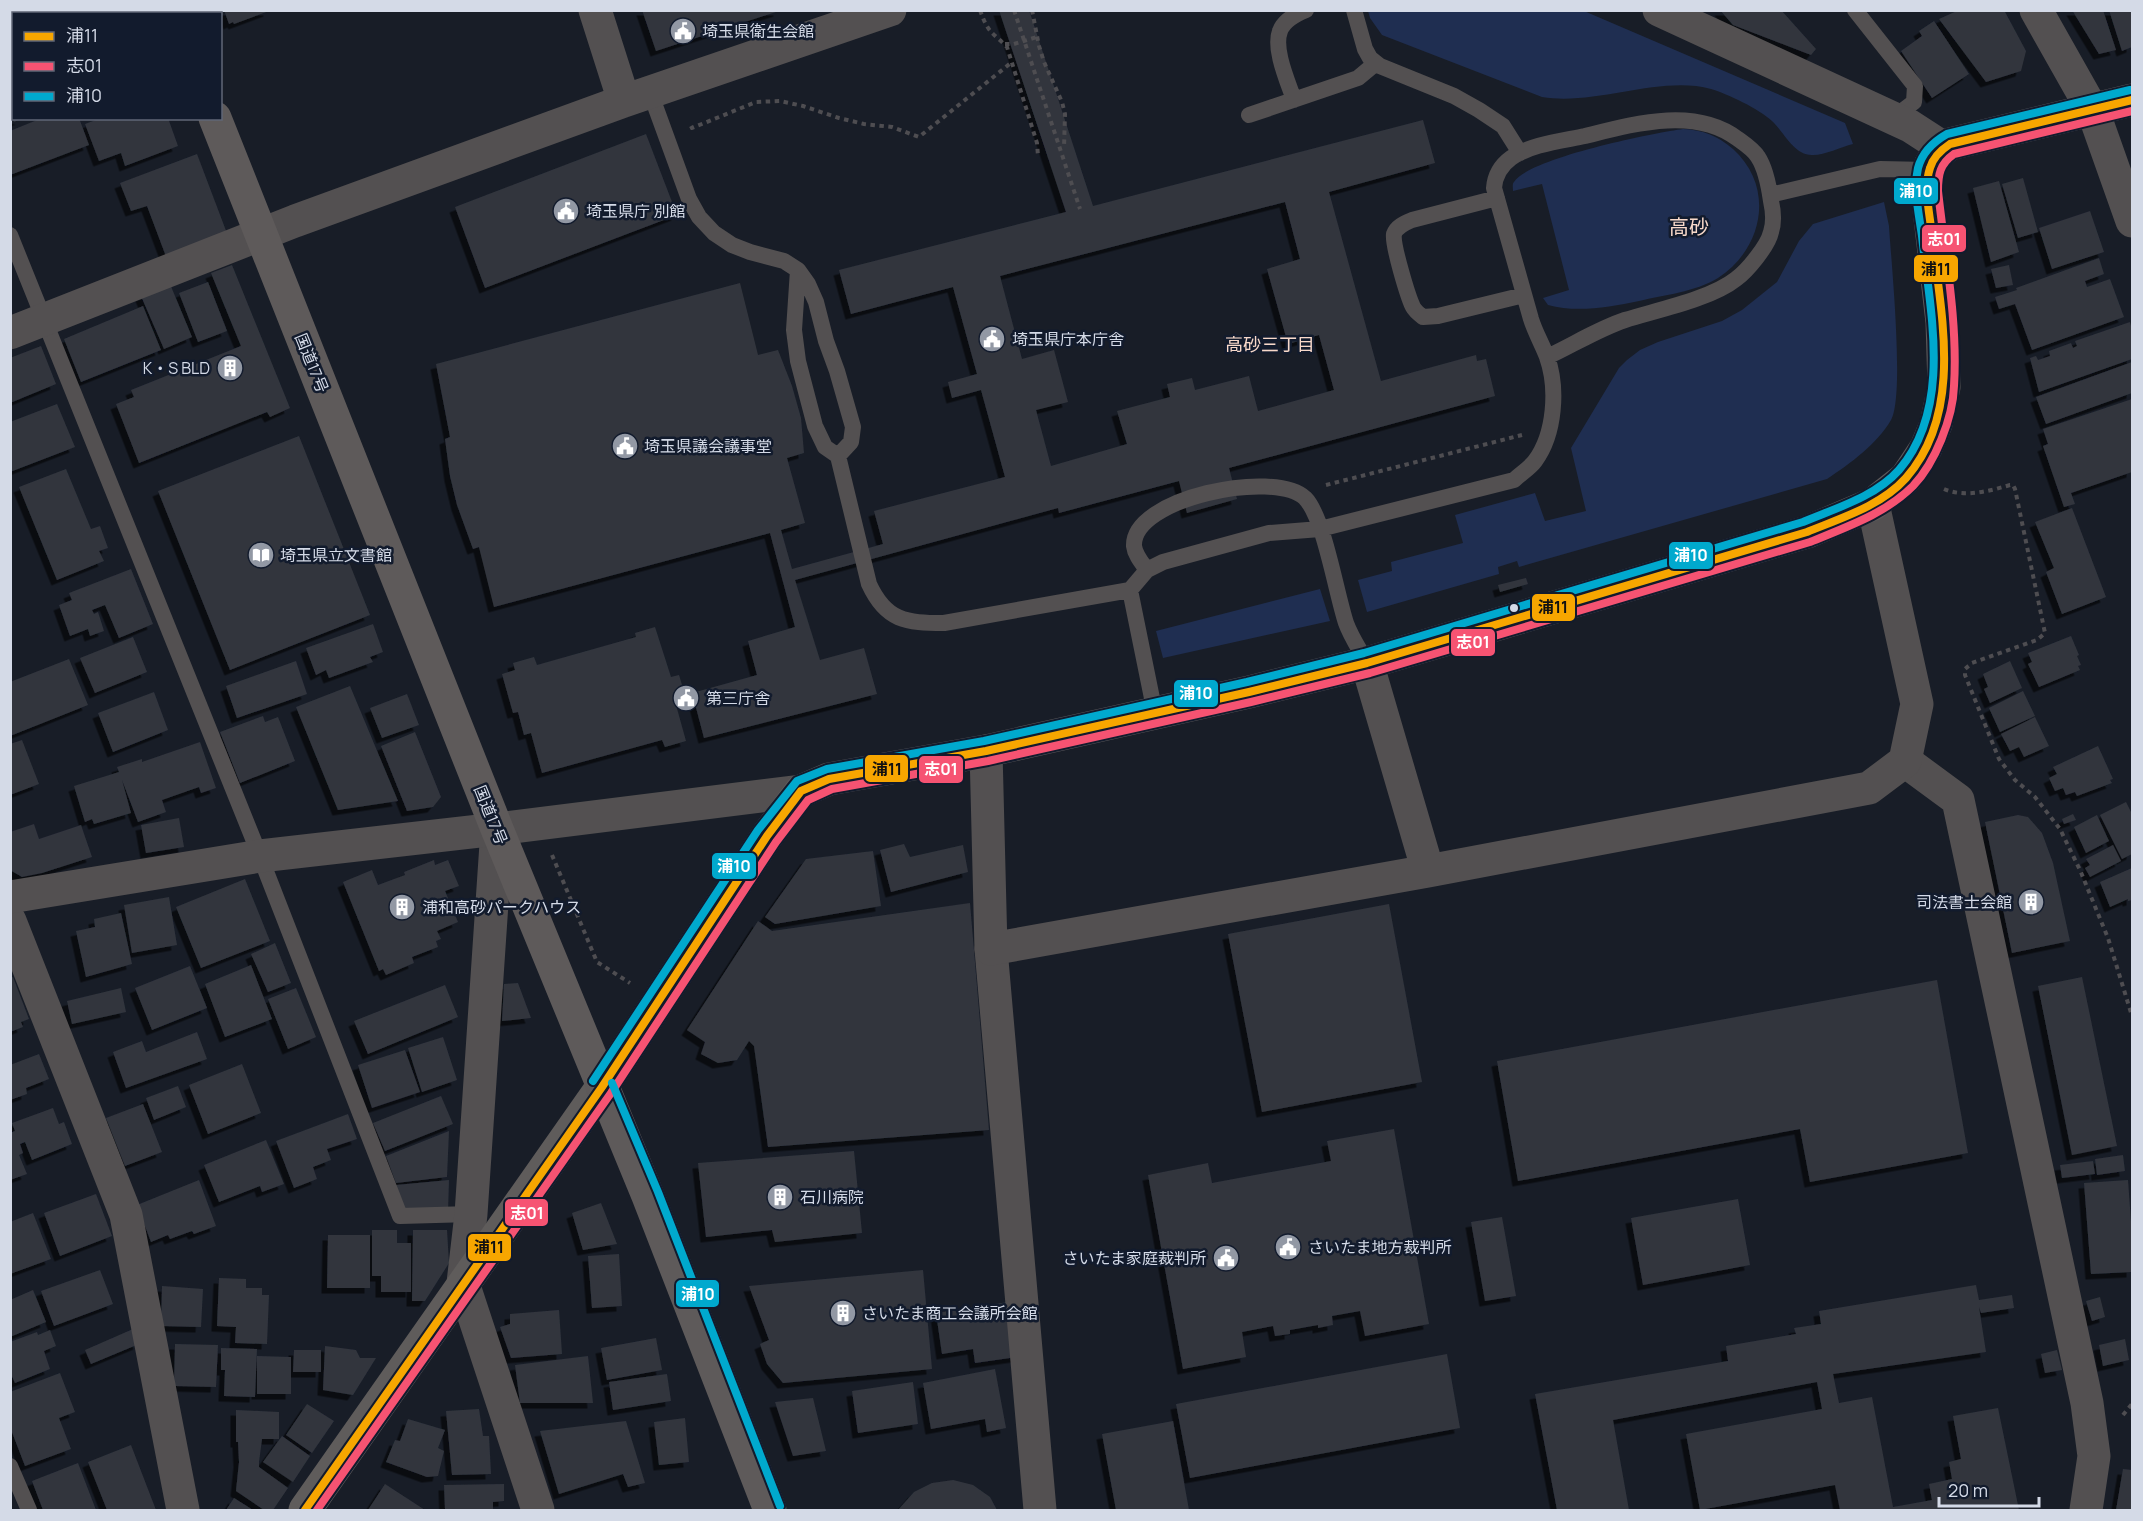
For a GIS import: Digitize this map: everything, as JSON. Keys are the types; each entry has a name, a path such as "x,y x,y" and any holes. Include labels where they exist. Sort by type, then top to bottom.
{"highway":[{"path":"602,1087 767,836 801,791 829,779 986,751 1367,663 1807,532 1873,504 1906,478 1926,448 1936,424 1944,387 1942,322 1927,192 1936,159 1950,144 2133,100"},
{"name":"国道17号","path":"216,120 497,830 648,1196 770,1510"}],"main road":[{"path":"305,1510 602,1087"}],"street":[{"path":"595,10 637,96"},
{"path":"10,333 260,234 637,96 890,10"},
{"path":"1659,10 1910,126 1936,159"},
{"path":"2036,10 2093,111 2133,221"},
{"path":"991,949 1428,871 1869,788 1905,761 1917,705 1873,504"},
{"path":"1367,663 1428,871"},
{"path":"986,751 991,949 1040,1510"},
{"path":"1905,761 1958,800 2087,1404 2094,1456 2086,1510"},
{"path":"10,897 260,856 497,830 801,791"},
{"path":"497,830 471,1214 463,1283 538,1510"},
{"path":"10,921 126,1215 183,1510"}],"lane":[{"path":"1294,100 1283,68 1279,47 1280,30 1293,16 1306,10"},
{"path":"1354,10 1365,49 1370,58 1380,66 1454,96 1479,110 1503,126 1520,153"},
{"path":"1855,10 1915,86 1914,102 1893,118"},
{"path":"1249,115 1358,78 1376,63"},
{"path":"637,96 699,217 714,233 732,245 784,261 798,270 808,284 816,302 853,427 851,442 838,456"},
{"path":"798,270 794,330 798,361 815,426 825,447 838,456 869,584 876,598 891,613 902,620 914,623 944,623 1130,590 1147,570 1163,562 1269,533 1320,529 1514,480 1535,461 1549,428 1554,402 1547,357 1537,337 1494,188 1495,177 1500,168 1511,158 1532,148 1611,129 1686,120 1720,128 1746,144 1758,157 1770,195 1771,233 1761,252 1736,279 1711,293 1622,321 1547,357"},
{"path":"1770,195 1880,168 1936,159"},
{"path":"1497,198 1412,220 1401,225 1394,234 1395,249 1407,294 1414,309 1423,317 1438,316 1524,295"},
{"path":"10,235 260,856 400,1216 471,1214"},
{"path":"1147,570 1138,557 1134,545 1139,531 1153,517 1171,505 1234,487 1287,488 1303,496 1312,507 1347,625 1367,663"},
{"path":"1130,590 1155,713"},
{"path":"10,1466 29,1510"}],"path":[{"path":"980,10 990,33 1004,44 1012,62 1037,143 1038,156"},
{"path":"1014,10 1080,209"},
{"path":"1032,10 1044,62 1055,84 1065,114 1064,148"},
{"path":"1004,44 1014,44 1037,37"},
{"path":"688,120 692,128 756,102 780,101 864,124 892,127 919,137 1012,62"},
{"path":"1303,496 1322,486 1549,428"},
{"path":"1944,489 1955,494 2010,485 2013,485 2015,489 2044,633 2037,640 1972,663 1965,669 1965,675 1999,759 2015,780 2035,797 2060,829 2108,938 2133,1016"},
{"path":"549,849 597,962 630,983"}],"shaded area":[{"path":"1368,11 1584,11 1845,123 1853,144 1823,154 1813,155 1800,152 1766,116 1734,98 1711,89 1671,86 1584,98 1542,97 1382,35"},
{"path":"1683,129 1704,132 1722,141 1733,149 1746,164 1755,181 1759,199 1758,216 1754,234 1746,251 1718,278 1689,290 1593,308 1570,309 1548,305 1543,298 1569,290 1542,184 1513,191 1514,182 1524,173 1566,156 1620,141"},
{"path":"1884,202 1889,226 1896,327 1895,406 1891,420 1885,429 1854,460 1827,479 1519,567 1517,561 1498,567 1499,574 1367,612 1358,580 1392,571 1391,562 1463,543 1455,515 1535,493 1545,521 1586,511 1571,448 1619,368 1640,350 1722,321 1742,310 1777,282 1799,241 1813,224"},
{"path":"1320,589 1330,621 1163,658 1156,631"}],"building":[{"path":"68,10 136,10 136,12 64,12"},
{"path":"224,10 269,10 269,11 229,24"},
{"name":"埼玉県衛生会館","path":"642,10 779,10 779,11 656,51"},
{"path":"999,10 1029,10 1093,206 1423,120 1435,163 1329,192 1381,381 1476,355 1477,361 1486,359 1495,396 1229,468 1237,499 1187,513 1179,481 1059,513 1058,508 795,580 820,660 864,648 877,694 704,738 694,700 676,705 686,741 665,747 662,740 542,773 531,733 524,735 518,712 513,713 502,674 515,670 513,663 534,657 537,665 636,637 635,633 655,627 671,677 679,675 685,695 757,675 748,641 795,627 770,533 494,607 479,547 473,549 457,505 450,476 445,439 450,437 436,364 740,283 758,355 778,350 801,418 804,453 787,458 805,523 781,530 792,569 883,544 874,511 1005,477 981,390 952,398 948,382 977,374 953,287 851,314 839,270 1066,212","holes":["1285,202 1300,259 1267,269 1288,344 1319,335 1334,390 1258,411 1249,376 1195,390 1192,378 1167,384 1170,397 1117,411 1127,444 1051,466 1036,410 1068,402 1054,350 1022,359 1000,276"]},
{"path":"1720,10 1781,10 1816,49 1811,55 1733,25"},
{"path":"1959,10 2004,10 2026,51 2021,71 1986,82 1939,19"},
{"path":"2072,10 2103,10 2116,50 2099,54"},
{"path":"2109,10 2132,10 2132,47 2122,51"},
{"path":"1934,21 1969,74 1932,98 1901,51 1922,36 1919,31"},
{"path":"12,26 12,78 10,78 10,27"},
{"path":"10,94 12,94 12,118 10,114"},
{"path":"37,120 80,120 89,145 10,175 10,131"},
{"path":"96,120 169,120 178,146 125,166 121,153 99,161 85,124"},
{"name":"埼玉県庁 別館","path":"646,134 677,215 485,288 455,207"},
{"path":"197,154 228,236 167,259 147,206 131,211 120,183"},
{"path":"2023,178 2038,232 2018,238 2002,184"},
{"path":"1999,181 2019,252 1991,262 1973,188"},
{"path":"2090,211 2104,252 2052,269 2039,228"},
{"path":"2099,258 2104,274 2085,281 2087,287 2110,279 2124,317 2032,350 2015,304 1999,309 1995,297"},
{"name":"K・S BLD","path":"232,265 290,408 270,417 267,412 139,463 116,404 134,397 131,390 241,346 211,273"},
{"path":"2009,265 2013,285 1996,288 1991,269"},
{"path":"208,282 227,331 198,342 179,293"},
{"path":"170,284 192,337 164,349 141,296"},
{"path":"143,306 161,350 81,382 64,339"},
{"path":"2130,322 2132,359 2039,392 2030,358 2036,356 2038,360 2050,356 2049,351 2071,343 2073,348 2077,346 2075,341"},
{"path":"41,346 56,384 10,403 10,358"},
{"path":"2132,362 2132,393 2046,424 2036,397"},
{"path":"2132,399 2132,472 2071,493 2075,504 2064,507 2043,446 2048,444 2043,429"},
{"path":"57,404 75,447 10,472 10,422"},
{"path":"299,436 370,615 230,670 158,491"},
{"path":"66,469 91,529 100,526 108,548 99,551 104,561 57,580 19,487"},
{"path":"2072,508 2106,597 2062,614 2046,572 2054,568 2035,522"},
{"path":"131,569 153,624 119,638 105,605 92,610 94,614 98,612 104,631 90,636 88,629 70,636 59,605 72,600 69,593"},
{"path":"1526,578 1528,584 1500,592 1498,585"},
{"path":"373,624 383,652 370,657 373,662 329,678 326,670 316,675 306,648"},
{"path":"2071,636 2079,655 2077,656 2081,665 2078,666 2080,670 2039,687 2028,664 2032,662 2028,653"},
{"path":"133,637 147,672 95,693 80,658"},
{"path":"69,659 88,705 10,736 10,682"},
{"path":"296,661 307,694 237,718 226,686"},
{"path":"2010,661 2022,688 1990,703 1984,689 1988,687 1983,674"},
{"path":"350,686 398,801 338,810 296,707"},
{"path":"2023,691 2035,716 2000,732 1989,708"},
{"path":"154,692 168,730 113,752 98,713"},
{"path":"407,694 419,725 382,738 370,708"},
{"path":"263,716 265,722 278,717 295,761 240,783 220,732"},
{"path":"2035,717 2049,746 2024,757 2019,747 2010,751 2001,734"},
{"path":"415,732 441,797 433,807 407,811 381,746"},
{"path":"22,740 39,784 10,795 10,744"},
{"path":"200,742 216,788 201,793 199,787 162,800 166,812 138,822 122,780 131,813 94,824 92,819 85,822 74,786 119,772 117,767 142,759 142,762"},
{"path":"2098,746 2113,779 2110,780 2112,783 2077,796 2075,792 2066,795 2063,788 2055,791 2049,778 2057,774 2053,767"},
{"path":"2126,802 2132,814 2132,854 2122,859 2100,815"},
{"path":"2073,814 2076,820 2064,824 2062,819"},
{"name":"司法書士会館","path":"2018,815 2028,817 2042,833 2053,863 2070,941 2012,953 1985,822"},
{"path":"2097,815 2109,841 2086,853 2074,827"},
{"path":"179,818 184,847 146,853 141,825"},
{"path":"34,824 39,839 81,825 92,857 22,877 10,870 10,832"},
{"path":"904,844 910,857 963,845 968,872 891,892 880,850"},
{"path":"2113,845 2121,861 2090,877 2085,868 2090,865 2086,859"},
{"path":"873,851 881,906 775,924 765,917 806,859"},
{"name":"浦和高砂パークハウス","path":"434,860 435,865 448,860 459,886 445,891 458,922 437,931 441,939 436,941 438,947 412,957 414,963 386,975 383,969 379,971 343,882 372,870 378,885 405,875 404,872"},
{"path":"2132,868 2132,900 2128,901 2128,899 2110,907 2100,882"},
{"path":"245,879 270,941 201,968 176,907"},
{"path":"169,897 177,945 132,953 124,905"},
{"path":"970,903 989,1130 768,1147 754,1046 749,1041 737,1060 718,1063 701,1054 705,1042 687,1030 758,921 772,931"},
{"path":"1389,904 1422,1082 1262,1112 1228,934"},
{"path":"121,913 132,964 86,977 76,931 95,927 94,919"},
{"path":"275,943 291,983 268,992 251,954"},
{"path":"251,965 272,1019 225,1037 205,984"},
{"path":"190,966 207,1008 152,1030 135,988"},
{"path":"13,977 29,1019 21,1022 23,1027 10,1032 10,978"},
{"path":"2082,977 2117,1146 2072,1155 2038,986"},
{"path":"1937,980 1968,1153 1810,1182 1800,1129 1518,1181 1497,1061"},
{"path":"518,983 531,1018 502,1021 504,984"},
{"path":"445,985 458,1017 368,1054 354,1021"},
{"path":"121,988 126,1012 72,1024 67,1001"},
{"path":"296,988 316,1037 288,1049 268,999"},
{"path":"197,1032 207,1059 126,1088 113,1052 142,1041 146,1052"},
{"path":"443,1037 457,1080 422,1092 408,1048"},
{"path":"405,1050 420,1092 372,1108 358,1065"},
{"path":"39,1054 49,1079 26,1088 27,1094 10,1100 10,1065"},
{"path":"242,1064 261,1113 208,1134 189,1085"},
{"path":"178,1086 186,1107 154,1120 146,1098"},
{"path":"441,1096 453,1124 385,1151 373,1123"},
{"path":"143,1104 162,1152 125,1166 106,1118"},
{"path":"53,1108 59,1124 64,1122 72,1144 32,1160 25,1142 20,1144 23,1153 19,1155 27,1174 10,1180 10,1133 15,1131 12,1123"},
{"path":"348,1114 357,1139 327,1149 331,1160 313,1167 317,1179 294,1188 276,1141"},
{"name":"さいたま地方裁判所","path":"1394,1129 1429,1324 1365,1336 1360,1311 1332,1316 1333,1325 1290,1330 1290,1334 1275,1336 1273,1326 1242,1332 1246,1357 1183,1369 1148,1175 1208,1163 1212,1183 1331,1161 1327,1141"},
{"path":"449,1131 447,1177 396,1183 386,1156"},
{"path":"266,1140 284,1184 262,1192 260,1186 219,1202 204,1165"},
{"name":"石川病院","path":"854,1151 862,1233 775,1242 772,1230 706,1237 698,1163"},
{"path":"2123,1155 2125,1171 2097,1175 2095,1159"},
{"path":"2093,1161 2095,1174 2062,1178 2060,1165"},
{"path":"199,1180 216,1226 170,1239 168,1235 151,1242 137,1205"},
{"path":"449,1180 448,1212 405,1214 396,1185"},
{"path":"2128,1180 2132,1272 2091,1274 2084,1183"},
{"path":"96,1194 112,1236 60,1256 44,1213"},
{"path":"1738,1199 1750,1265 1643,1285 1631,1218"},
{"path":"601,1203 617,1244 583,1250 572,1213"},
{"path":"33,1213 51,1259 10,1274 10,1222"},
{"path":"1502,1217 1516,1296 1485,1301 1471,1222"},
{"path":"372,1230 397,1230 397,1243 411,1243 411,1292 381,1292 381,1276 372,1276"},
{"path":"413,1230 447,1230 449,1263 425,1301 412,1301"},
{"path":"328,1235 370,1235 370,1288 327,1288"},
{"path":"619,1254 622,1306 592,1308 588,1256"},
{"path":"100,1270 113,1304 54,1326 41,1291"},
{"name":"さいたま商工会議所会館","path":"923,1270 932,1369 783,1383 767,1364 760,1344 769,1340 749,1286"},
{"path":"219,1278 246,1279 246,1288 262,1288 262,1295 269,1295 267,1344 235,1343 236,1327 217,1326"},
{"path":"1976,1285 1979,1300 2012,1295 2014,1308 1981,1313 1979,1307 1986,1352 1833,1374 1839,1403 1872,1397 1893,1507 1932,1500 1929,1484 1952,1479 1949,1462 1961,1459 1953,1416 1998,1408 2019,1510 1840,1510 1835,1485 1700,1510 1686,1434 1822,1409 1817,1382 1613,1420 1629,1510 1557,1510 1535,1394 1728,1361 1726,1346 1796,1334 1794,1328 1821,1324 1819,1311"},
{"path":"162,1286 203,1289 201,1327 161,1326"},
{"path":"33,1290 46,1322 10,1337 10,1300"},
{"path":"2100,1297 2105,1317 2092,1321 2086,1301"},
{"path":"1008,1302 1017,1357 975,1363 973,1349 942,1354 936,1313"},
{"path":"559,1310 562,1354 511,1358 500,1327 510,1324 510,1314"},
{"path":"133,1329 139,1344 91,1364 85,1350"},
{"path":"50,1330 56,1346 44,1351 50,1369 15,1383 10,1372 10,1342 37,1332 38,1335"},
{"path":"656,1338 662,1370 607,1380 601,1348"},
{"path":"2125,1339 2129,1360 2103,1366 2099,1345"},
{"path":"175,1344 218,1345 216,1387 174,1386"},
{"path":"325,1346 356,1350 360,1358 376,1358 353,1395 323,1390"},
{"path":"221,1348 257,1349 255,1397 224,1396 225,1370 221,1370"},
{"path":"294,1350 321,1350 321,1372 293,1372"},
{"path":"2057,1350 2062,1370 2045,1373 2041,1354"},
{"path":"1447,1354 1460,1428 1190,1478 1176,1404"},
{"path":"257,1356 291,1357 291,1394 257,1394"},
{"path":"588,1356 593,1403 520,1403 515,1365"},
{"path":"995,1369 1006,1428 987,1432 985,1419 931,1429 923,1383"},
{"path":"60,1373 75,1412 59,1418 71,1449 25,1466 10,1427 10,1392"},
{"path":"667,1374 671,1401 613,1410 609,1382"},
{"path":"913,1382 918,1424 858,1433 852,1391"},
{"path":"813,1398 826,1451 793,1456 775,1402"},
{"path":"307,1404 334,1421 312,1453 286,1435"},
{"path":"479,1409 483,1436 489,1436 491,1474 452,1475 446,1411"},
{"path":"236,1410 279,1412 279,1439 262,1439 259,1462 259,1467 288,1488 273,1510 264,1510 236,1491 239,1462 238,1442 236,1442"},
{"path":"685,1418 689,1462 659,1465 654,1422"},
{"path":"408,1419 445,1430 438,1448 444,1451 438,1476 427,1477 386,1462 395,1440 400,1441"},
{"path":"626,1421 645,1483 628,1487 623,1474 559,1494 540,1431"},
{"path":"1173,1421 1189,1510 1116,1510 1102,1434"},
{"path":"282,1436 310,1456 293,1482 263,1462"},
{"path":"131,1445 156,1510 107,1510 88,1462"},
{"path":"78,1463 96,1510 43,1510 32,1481"},
{"path":"2123,1469 2132,1470 2132,1510 2116,1510"},
{"path":"953,1480 973,1485 990,1497 997,1510 898,1510 914,1492 932,1483"},
{"path":"385,1484 425,1510 368,1510"},
{"path":"504,1484 504,1501 493,1502 493,1510 445,1510 444,1485"},
{"path":"234,1498 253,1510 226,1510"}],"transit line":[{"name":"浦10","path":"593,1081 758,830 797,781 827,769 984,741 1247,682 1364,653 1803,522 1879,488 1899,470 1916,445 1926,417 1932,388 1934,358 1932,326 1916,193 1918,168 1922,157 1933,144 1947,134 2130,90"},
{"name":"浦11","path":"305,1510 602,1087 767,836 801,791 829,779 986,751 1367,663 1807,532 1873,504 1906,478 1924,452 1936,423 1942,393 1943,329 1927,193 1928,176 1933,160 1950,144 2132,100"},
{"name":"志01","path":"317,1510 611,1093 776,842 808,800 832,789 988,761 1370,673 1810,542 1878,512 1913,486 1929,465 1946,426 1953,399 1955,362 1953,313 1938,191 1939,174 1943,166 1954,154 2132,111"},
{"name":"浦10","path":"612,1083 658,1192 780,1506"}],"place":[{"name":"埼玉県衛生会館","path":"683,31"},
{"name":"埼玉県庁 別館","path":"566,211"},
{"name":"埼玉県庁本庁舎","path":"992,339"},
{"name":"K・S BLD","path":"230,368"},
{"name":"埼玉県議会議事堂","path":"625,446"},
{"name":"埼玉県立文書館","path":"261,555"},
{"name":"第三庁舎","path":"686,698"},
{"name":"司法書士会館","path":"2031,902"},
{"name":"浦和高砂パークハウス","path":"402,907"},
{"name":"石川病院","path":"780,1197"},
{"name":"さいたま地方裁判所","path":"1288,1247"},
{"name":"さいたま家庭裁判所","path":"1226,1258"},
{"name":"さいたま商工会議所会館","path":"843,1313"}],"district":[{"name":"高砂","path":"1689,226"},
{"name":"高砂三丁目","path":"1270,344"}]}
